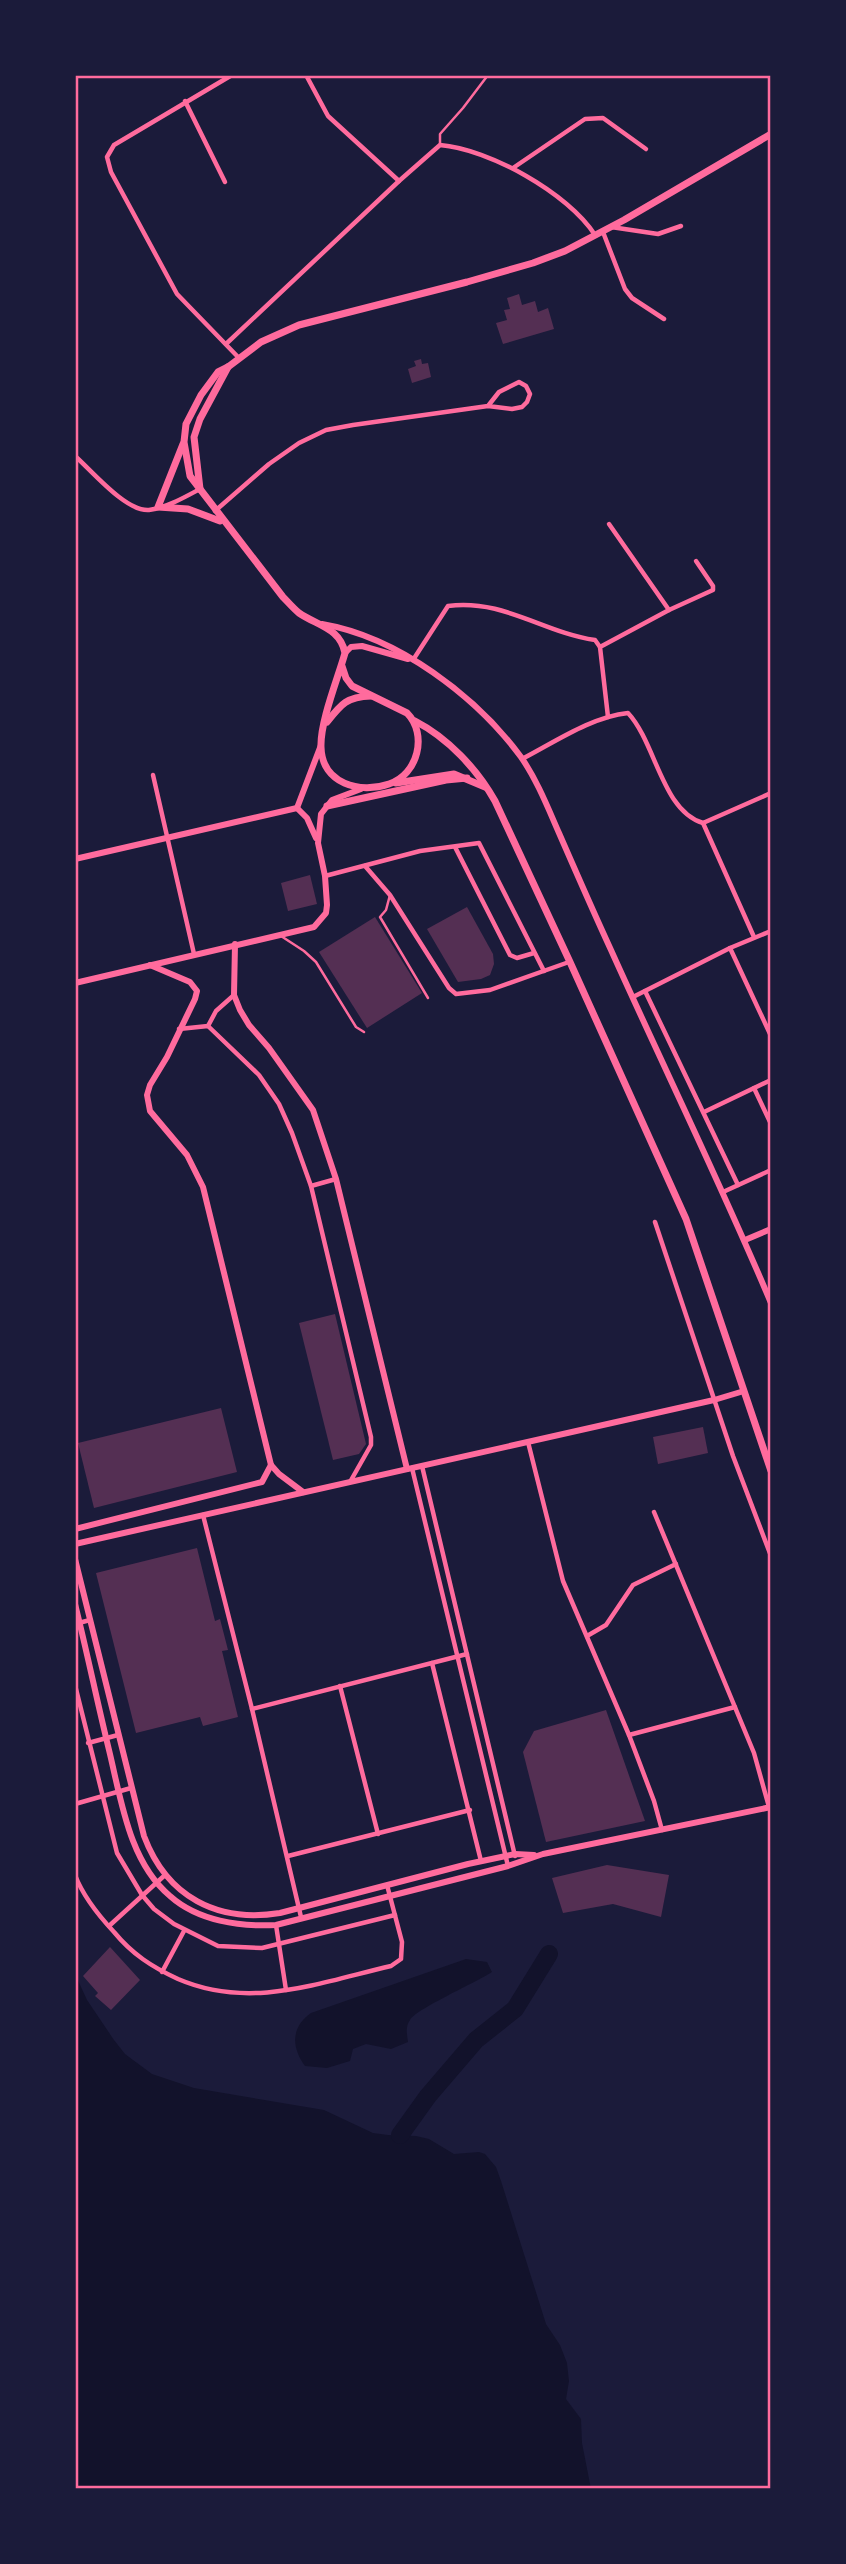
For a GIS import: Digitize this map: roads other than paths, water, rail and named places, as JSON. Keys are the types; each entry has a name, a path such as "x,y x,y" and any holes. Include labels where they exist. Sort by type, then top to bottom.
{"main road":[{"path":"200,489 194,437 200,419 228,367 261,342 299,325 533,264 603,231 771,134"},
{"path":"224,523 188,509 158,507 184,442 186,424 201,395 218,372 228,367"},
{"path":"184,442 190,476 215,512 283,597 298,612 336,633 342,642 345,653 321,745 322,757 331,774 349,786 361,789 444,774 454,774 487,787"},
{"path":"341,667 352,686 407,713 431,729 464,759 487,787 570,962 686,1219 771,1471"},
{"path":"325,725 340,705 354,697 373,696"},
{"path":"391,784 408,769 418,752 415,720"},
{"path":"327,806 446,780 467,778"}],"street":[{"path":"232,75 114,145 107,157 108,164 177,294 238,357"},
{"path":"306,75 327,116 398,181"},
{"path":"185,101 225,182"},
{"path":"513,168 585,119 603,118 646,149"},
{"path":"226,344 398,181 440,145 455,146 513,168 541,185 603,231 658,234 681,226"},
{"path":"603,231 625,289 632,298 664,319"},
{"path":"215,512 269,464 299,443 326,430 488,407 512,409 522,407 530,394 526,386 519,382 499,392 488,407"},
{"path":"75,456 129,504 149,510 200,489"},
{"path":"609,524 668,610"},
{"path":"600,647 668,610 713,590 696,561"},
{"path":"413,660 448,606 462,604 500,608 558,631 595,640 600,647 608,717"},
{"path":"317,623 393,646 479,709 522,760 548,808 745,1240 771,1303"},
{"path":"345,653 351,647 362,646 413,660"},
{"path":"522,760 576,730 608,717 628,713 635,720 676,802 693,820 703,823 771,793"},
{"path":"297,808 321,745"},
{"path":"153,775 194,954"},
{"path":"318,843 321,814 327,806 340,795 361,789"},
{"path":"75,859 297,808"},
{"path":"75,983 314,927 323,917 327,905 325,876 318,843 307,818 297,808"},
{"path":"703,823 754,937"},
{"path":"325,876 420,851 479,843 544,971"},
{"path":"455,846 510,956 517,958 534,953"},
{"path":"365,866 390,895 449,988 456,994 490,990 570,962"},
{"path":"633,997 730,948 771,931"},
{"path":"234,944 234,995 249,1026 269,1048 313,1110 336,1179 508,1866"},
{"path":"730,948 771,1036"},
{"path":"150,965 190,982 196,988 195,999 178,1029 167,1057 149,1085 147,1103 150,1111 187,1156 203,1187 271,1465 303,1492"},
{"path":"645,990 738,1185"},
{"path":"208,1026 216,1010 234,995"},
{"path":"178,1029 208,1026 259,1075 279,1104 302,1158 371,1437 371,1445 349,1482"},
{"path":"704,1112 771,1080"},
{"path":"754,1088 771,1124"},
{"path":"723,1192 771,1170"},
{"path":"311,1186 336,1179"},
{"path":"655,1222 714,1400 771,1556"},
{"path":"745,1240 771,1229"},
{"path":"75,1544 744,1391"},
{"path":"528,1441 561,1575 629,1735 662,1830"},
{"path":"75,1529 262,1482 271,1465"},
{"path":"422,1466 517,1863"},
{"path":"75,1604 79,1633 119,1792 140,1856 156,1883 170,1897 197,1913 238,1924 276,1924 508,1866 535,1856 770,1807 754,1753 654,1512"},
{"path":"203,1515 301,1917"},
{"path":"75,1559 131,1788 150,1853 175,1886 195,1902 239,1915 258,1916 481,1861 515,1854 535,1856"},
{"path":"587,1636 606,1625 633,1585 676,1564"},
{"path":"77,1623 90,1620"},
{"path":"252,1709 467,1654"},
{"path":"432,1663 481,1861"},
{"path":"75,1685 117,1853 142,1895 154,1909 184,1931 218,1946 262,1948 395,1915"},
{"path":"340,1686 378,1834"},
{"path":"629,1735 735,1707"},
{"path":"88,1743 118,1735"},
{"path":"75,1804 131,1788"},
{"path":"288,1856 470,1810"},
{"path":"75,1875 108,1926 139,1959 162,1972 207,1990 233,1994 286,1990 391,1966 401,1959 402,1942 387,1885"},
{"path":"108,1926 165,1875"},
{"path":"276,1924 286,1990"},
{"path":"162,1972 184,1931"}],"lane":[{"path":"440,145 440,134 488,75"},
{"path":"390,895 386,910 380,917 428,998"},
{"path":"279,935 316,962 356,1027 364,1032"}],"waterway":[{"path":"400,2135 428,2096 476,2040 515,2009 549,1954"}]}
